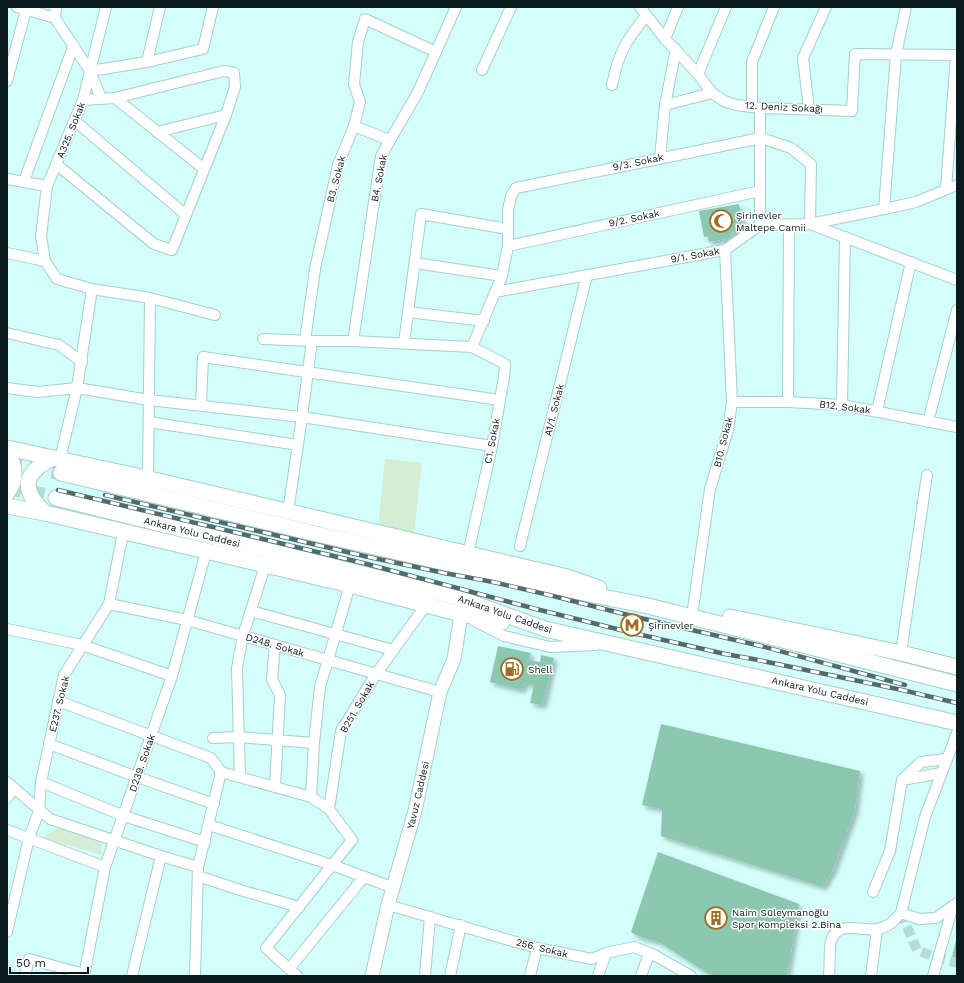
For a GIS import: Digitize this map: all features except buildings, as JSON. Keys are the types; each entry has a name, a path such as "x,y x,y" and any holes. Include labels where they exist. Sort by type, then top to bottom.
{"highway":[{"path":"7,448 58,464 321,535 544,585 631,602 957,684"},
{"path":"7,453 14,467 15,473 12,486 7,493"},
{"path":"45,513 37,505 30,494 28,482 35,470 42,464 58,464 148,479 566,577 599,588 631,602"},
{"name":"Ankara Yolu Caddesi","path":"56,498 456,597 545,629 957,723"},
{"path":"7,506 45,513 350,585 461,614 545,629"},
{"path":"648,606 693,609 957,667"},
{"path":"690,662 723,676 957,733"}],"main road":[{"name":"Yavuz Caddesi","path":"372,976 388,905 415,811 440,692 454,659 461,614"}],"street":[{"path":"56,7 55,18 90,71 101,98"},
{"name":"A325. Sokak","path":"45,261 41,236 47,186 83,100 106,7"},
{"path":"147,62 160,7"},
{"path":"90,71 147,62 204,49 213,7"},
{"name":"B4. Sokak","path":"353,341 381,156 418,92 456,7"},
{"path":"482,70 511,7"},
{"name":"12. Deniz Sokağı","path":"640,7 665,39 698,74 712,93 724,101 736,105 852,110 855,54 896,55"},
{"path":"665,39 678,7"},
{"path":"698,74 726,7"},
{"path":"774,7 752,62 751,80 761,138 760,225 810,224 884,209 916,202 957,185"},
{"path":"809,109 803,58 826,7"},
{"path":"884,209 896,55 906,7"},
{"path":"7,81 21,8 55,18"},
{"path":"612,85 620,54 630,35 646,16"},
{"name":"B3. Sokak","path":"288,512 308,372 315,269 338,165 354,126 360,102 354,84 358,42 365,19 436,52"},
{"path":"24,181 73,47"},
{"path":"660,158 665,105 676,50"},
{"path":"896,55 957,55 946,189"},
{"path":"56,164 154,244 172,250 226,115 235,87 234,73 224,71 115,98 83,100"},
{"path":"665,105 712,93"},
{"path":"115,98 204,169"},
{"path":"157,132 226,115"},
{"path":"75,121 186,215"},
{"path":"354,126 389,140"},
{"path":"761,138 790,148 811,164 810,224"},
{"name":"9/3. Sokak","path":"508,229 508,210 511,196 516,188 761,138"},
{"path":"7,179 47,186"},
{"name":"9/2. Sokak","path":"508,246 760,191"},
{"path":"262,339 353,341 472,347 502,276 508,246 508,229 421,214 404,343"},
{"path":"810,224 957,280"},
{"name":"9/1. Sokak","path":"495,292 725,250 760,225"},
{"path":"788,225 788,402"},
{"path":"842,405 845,237"},
{"name":"B10. Sokak","path":"693,609 710,489 728,430 732,402 725,250"},
{"path":"7,253 45,261 57,279 92,289 150,298 215,315"},
{"path":"877,411 911,262"},
{"path":"415,263 502,276"},
{"name":"A1/1. Sokak","path":"520,546 586,275"},
{"path":"58,464 77,388 92,289"},
{"path":"148,479 150,298"},
{"path":"928,422 957,310"},
{"path":"408,312 484,321"},
{"path":"7,333 59,345 82,362"},
{"name":"C1. Sokak","path":"468,554 492,446 505,364 472,347"},
{"path":"201,405 203,357 500,400"},
{"path":"7,388 38,392 77,388 149,400 302,417 492,446"},
{"name":"B12. Sokak","path":"732,402 788,402 842,405 957,427"},
{"path":"149,422 298,445"},
{"path":"901,654 927,475"},
{"name":"E237. Sokak","path":"7,932 29,838 39,811 40,782 64,675 109,604 123,532"},
{"name":"D239. Sokak","path":"84,975 106,867 172,676 206,552"},
{"path":"240,777 237,668 243,635 265,566"},
{"path":"311,797 314,743 320,687 350,585"},
{"name":"D248. Sokak","path":"109,604 187,620 440,692"},
{"name":"B251. Sokak","path":"328,809 341,732 376,674 426,605"},
{"path":"251,611 393,650"},
{"path":"461,614 504,636 550,647 610,644"},
{"path":"7,630 82,645 172,676"},
{"path":"274,645 272,679 280,695 275,787"},
{"path":"58,701 211,758 221,772 311,797 328,809 352,840 266,948 297,976"},
{"path":"830,976 831,941 837,931 848,927 877,929 893,922 901,914 925,816 957,733"},
{"path":"214,738 239,737 314,743"},
{"path":"49,744 214,804"},
{"path":"873,892 890,850 902,780 921,762 946,759"},
{"path":"195,976 198,872 221,772"},
{"path":"902,780 941,773"},
{"path":"40,782 124,816 205,842"},
{"path":"7,798 11,785 50,819 161,856 240,890 299,907"},
{"path":"209,825 332,865 394,888"},
{"path":"7,830 106,867"},
{"path":"132,976 161,856"},
{"path":"289,969 364,877"},
{"path":"901,914 920,919 936,918 955,904"},
{"path":"933,976 955,904"},
{"name":"256. Sokak","path":"388,905 537,948 592,959 606,953 634,947 656,956 692,976"},
{"path":"425,976 430,917"},
{"path":"450,976 461,925"},
{"path":"871,976 877,929"},
{"path":"531,976 537,948"},
{"path":"598,976 606,953"},
{"path":"641,976 649,954"},
{"path":"24,976 29,959 84,975"}],"green space":[{"path":"385,459 422,463 414,533 378,529"},
{"path":"58,827 101,840 102,855 43,838"}],"tunnel":[{"path":"7,461 61,473"},
{"path":"7,487 56,498"},
{"path":"901,913 917,950 957,963"}],"railway":[{"path":"58,490 363,563 633,633 957,703"},
{"path":"105,495 364,556 549,595 761,646 905,685"}],"place":[{"name":"Şirinevler Maltepe Camii","path":"721,221"},
{"name":"Şirinevler","path":"632,625"},
{"name":"Shell","path":"512,669"},
{"name":"Naim Süleymanoğlu Spor Kompleksi 2.Bina","path":"716,918"}]}
